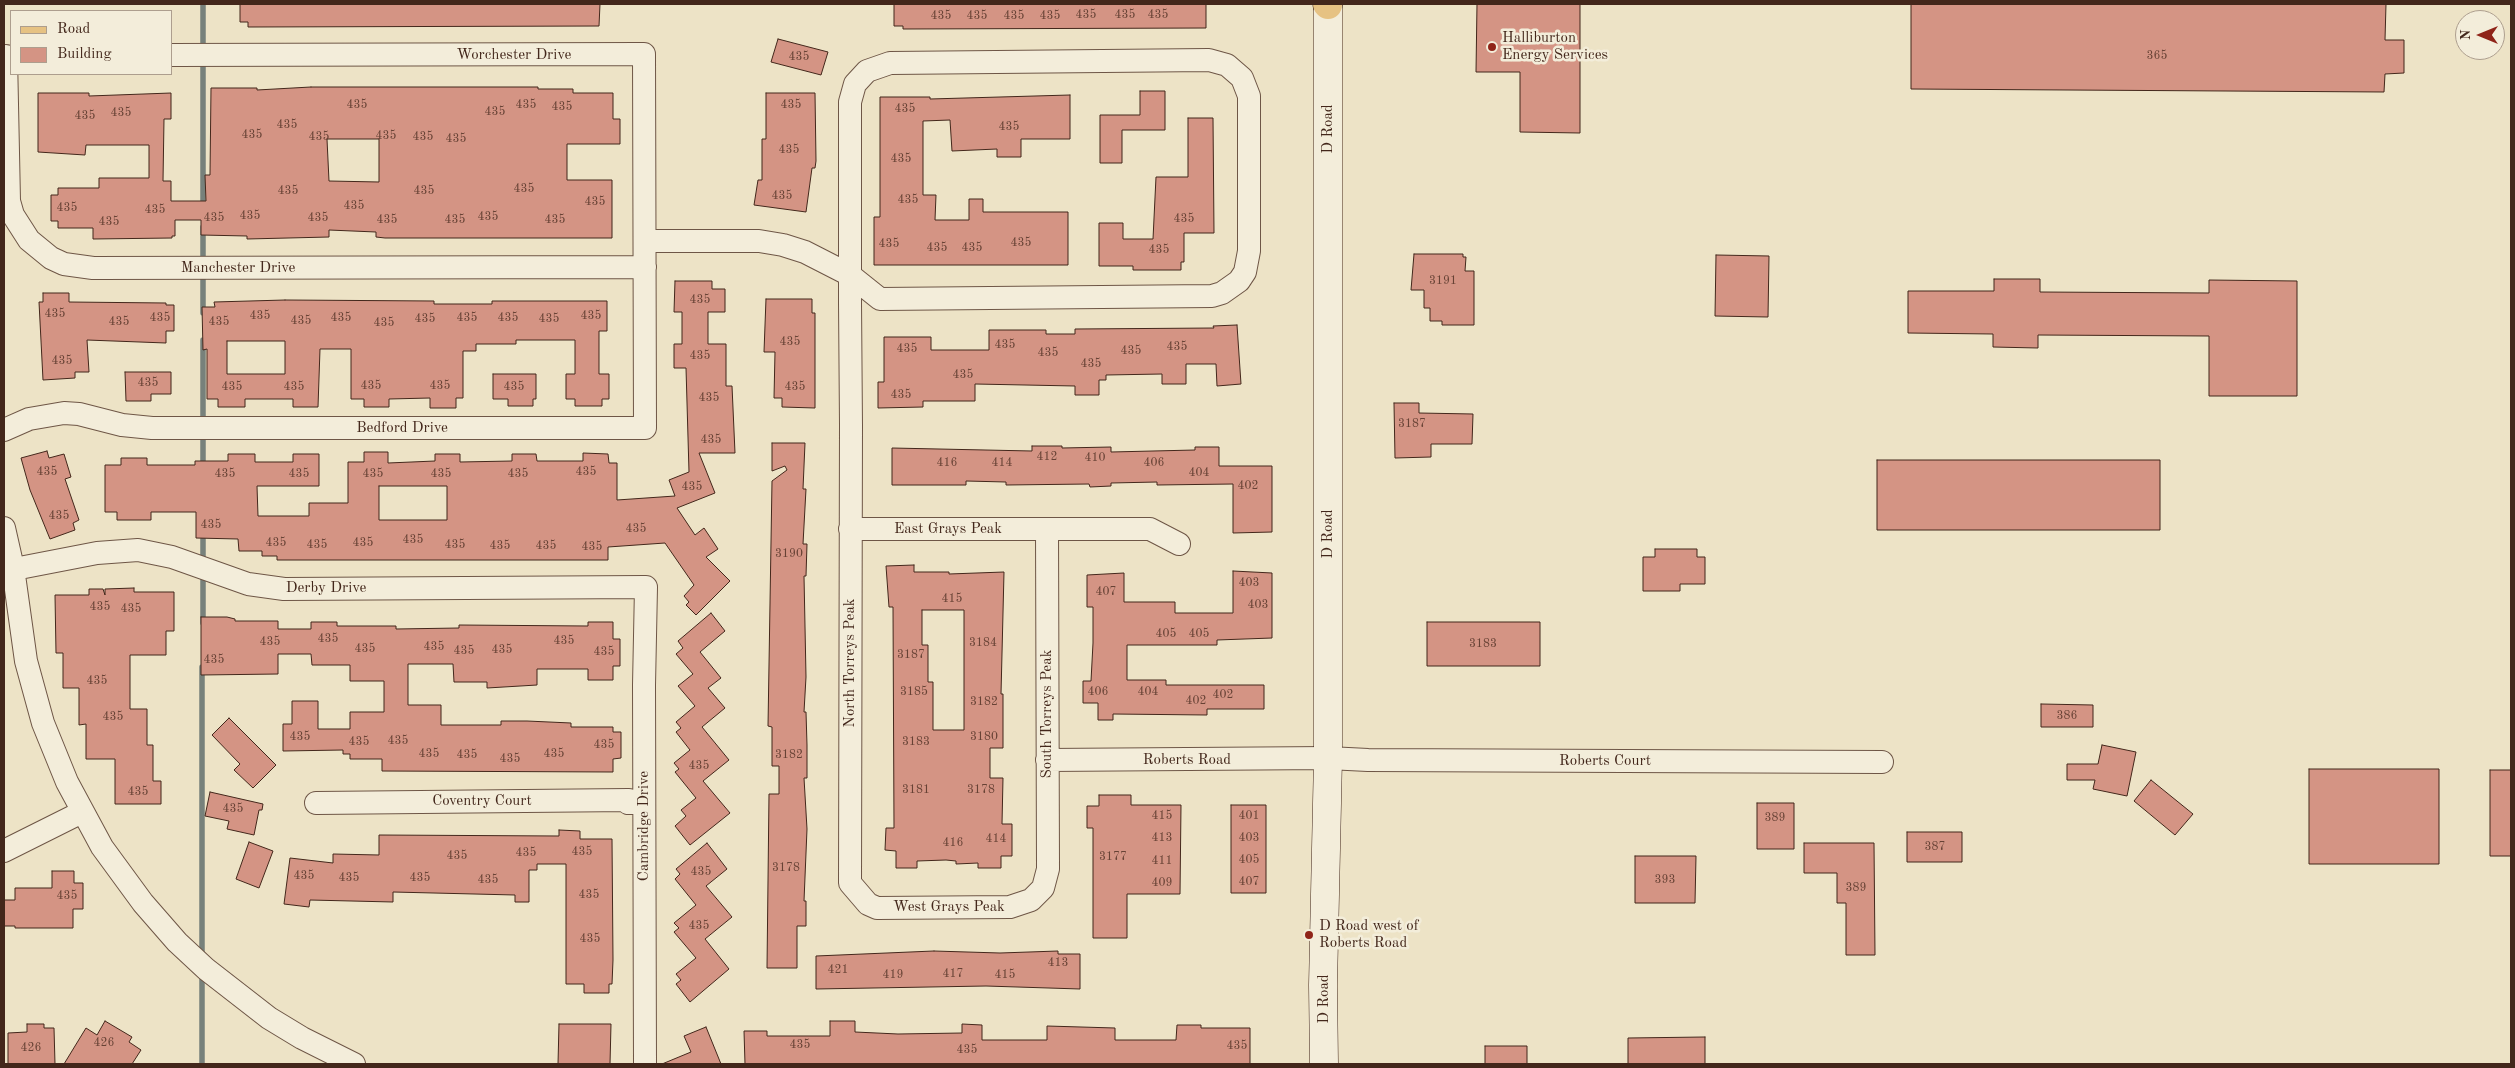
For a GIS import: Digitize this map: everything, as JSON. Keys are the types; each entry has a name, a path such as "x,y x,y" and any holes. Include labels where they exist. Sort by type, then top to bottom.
{"street":[{"name":"D Road","path":"1324,1064 1323,985 1328,758 1328,4"},
{"name":"Worchester Drive","path":"172,56 644,54 644,267"},
{"name":"Manchester Drive","path":"7,56 9,201 13,215 29,240 51,258 64,264 93,268 644,267"},
{"name":"North Torreys Peak","path":"850,275 880,299 1212,296 1222,293 1239,280 1248,262 1248,96 1242,78 1227,65 1209,60 890,63 874,67 861,76 855,84 850,102 850,275 851,425 850,883 861,898"},
{"path":"644,241 771,242 805,252 850,275"},
{"name":"Bedford Drive","path":"4,430 29,419 64,413 79,414 122,425 152,428 644,428 644,267"},
{"path":"4,528 8,570 26,662 43,723 67,782 102,847 137,895 177,942 206,969 269,1018 302,1038 354,1064"},
{"name":"East Grays Peak","path":"850,529 1150,529 1179,544"},
{"name":"South Torreys Peak","path":"1037,895 1046,879 1048,870 1047,529"},
{"name":"Derby Drive","path":"8,570 97,553 138,550 172,557 248,584 284,589 646,587"},
{"name":"Cambridge Drive","path":"645,1064 644,802 646,587"},
{"name":"Roberts Road","path":"1047,760 1328,758"},
{"name":"Roberts Court","path":"1328,758 1368,760 1882,762"},
{"name":"Coventry Court","path":"316,803 619,800 644,802"},
{"path":"4,851 82,812"},
{"name":"West Grays Peak","path":"861,898 877,908 1010,907 1025,904 1037,895"}],"building":[{"path":"240,4 600,4 599,26 248,27 248,22 240,22"},
{"path":"894,4 1206,4 1206,28 903,29 903,26 894,26"},
{"path":"1477,4 1580,4 1580,133 1520,132 1520,72 1476,72"},
{"path":"1911,4 2386,4 2385,40 2404,40 2404,73 2385,74 2384,92 1911,89"},
{"path":"778,39 828,52 821,75 771,62"},
{"path":"311,87 538,87 538,89 573,89 573,93 613,93 613,119 620,119 620,144 567,144 567,180 612,180 612,238 385,238 376,237 376,232 329,230 329,237 247,239 247,236 201,235 201,220 175,220 175,236 172,236 172,238 93,239 93,228 58,228 58,221 51,221 51,195 58,195 58,188 99,188 99,178 149,178 149,145 86,145 85,155 38,152 38,93 89,93 89,96 171,93 171,119 164,119 163,181 171,181 171,201 206,201 205,175 210,175 211,88 257,88 257,90","holes":["327,139 379,139 379,182 329,181"]},
{"path":"1140,91 1165,91 1165,130 1122,130 1122,163 1100,163 1100,115 1140,115"},
{"path":"766,93 815,93 816,161 815,168 812,168 806,212 754,205 758,180 762,180 762,139 766,139"},
{"path":"1070,95 1070,139 1021,139 1021,157 997,157 997,149 952,151 950,120 923,121 923,195 936,195 935,220 969,220 969,199 983,199 983,212 1068,212 1068,265 874,265 874,217 880,217 880,97 930,97 930,99"},
{"path":"1188,118 1213,118 1214,233 1184,233 1184,262 1181,262 1181,270 1133,270 1133,266 1099,266 1099,223 1123,223 1123,239 1153,239 1156,177 1188,177"},
{"path":"1414,254 1463,254 1463,257 1466,257 1465,271 1474,271 1474,325 1442,325 1442,321 1430,321 1430,308 1424,308 1424,290 1411,290"},
{"path":"1716,255 1769,256 1768,317 1715,316"},
{"path":"1994,279 2040,279 2040,292 2209,293 2209,280 2297,281 2297,396 2209,396 2209,336 2038,335 2038,348 1993,347 1993,334 1908,333 1908,291 1994,291"},
{"path":"675,281 712,281 712,289 725,289 725,312 708,312 708,344 726,344 726,386 732,386 735,453 699,453 715,493 677,508 695,535 704,528 718,549 706,557 730,581 696,615 686,605 689,602 684,596 694,585 665,543 608,547 608,560 277,560 277,556 262,556 262,551 239,551 238,539 196,538 196,512 151,512 151,520 117,520 117,512 105,512 105,465 121,465 121,458 147,458 147,465 195,465 195,461 228,461 228,454 255,454 255,462 293,462 293,454 319,454 319,486 257,486 258,516 309,516 309,503 348,503 348,462 364,462 364,452 388,452 388,463 435,461 435,454 460,454 460,462 512,461 512,454 536,454 537,461 583,461 583,453 608,454 609,463 617,463 617,500 675,496 669,480 689,472 686,368 674,368 674,344 682,344 682,312 674,312","holes":["379,486 447,486 447,520 379,520"]},
{"path":"43,293 69,293 69,302 166,303 166,305 174,305 174,331 166,331 166,343 87,340 89,372 75,372 75,378 43,380 39,302 43,302"},
{"path":"766,299 812,299 812,313 815,313 815,408 782,407 782,398 774,398 775,352 764,352"},
{"path":"285,300 434,301 434,304 492,304 492,301 607,301 607,331 599,331 599,374 609,374 609,399 602,399 602,406 575,406 575,399 566,399 566,374 575,374 575,340 516,340 516,344 476,344 476,351 463,351 463,398 456,398 456,408 430,408 430,398 389,399 389,407 364,407 364,399 351,399 351,349 320,349 318,407 293,407 293,399 245,399 245,407 218,407 218,399 207,399 207,349 203,350 202,307 215,307 214,302","holes":["227,341 285,341 285,374 227,374"]},
{"path":"1237,325 1241,384 1217,386 1216,364 1186,364 1186,384 1162,384 1162,374 1106,375 1106,380 1099,380 1099,395 1075,395 1075,386 975,384 975,401 923,401 923,407 878,408 878,382 884,382 884,337 931,337 931,350 989,350 989,330 1046,330 1046,334 1075,334 1075,329 1214,328 1213,326"},
{"path":"125,372 171,372 171,394 151,394 151,401 126,401"},
{"path":"493,374 536,374 536,399 533,399 533,406 508,406 508,399 493,399"},
{"path":"1394,403 1419,403 1419,413 1473,414 1472,444 1431,444 1431,457 1395,458"},
{"path":"772,443 805,443 803,489 806,489 803,544 807,544 806,576 804,576 806,677 804,712 806,712 807,745 807,778 804,778 807,829 804,901 806,901 806,926 797,926 797,968 767,968 769,794 779,794 779,766 772,766 772,727 768,726 772,481 787,470 785,466 772,471"},
{"path":"1032,446 1062,446 1062,448 1111,447 1111,452 1195,450 1195,447 1219,447 1219,466 1272,466 1272,532 1233,533 1233,484 1157,485 1157,482 1111,483 1111,486 1090,487 1089,484 1006,485 1006,482 966,481 966,485 892,485 892,448 1032,451"},
{"path":"47,451 49,458 64,454 71,477 65,479 79,520 73,523 75,530 50,539 30,490 21,458"},
{"path":"1877,460 2160,460 2160,530 1877,530"},
{"path":"1655,549 1697,549 1697,557 1705,557 1705,584 1680,584 1680,591 1643,591 1643,557 1655,557"},
{"path":"914,565 914,572 949,572 949,574 1004,572 1001,694 1003,694 1003,748 990,748 990,778 1003,778 1002,824 1012,824 1012,856 1001,856 1001,868 978,868 978,863 956,864 956,861 946,860 917,861 917,868 896,868 896,851 885,850 886,828 894,828 893,607 889,607 886,566","holes":["922,610 964,610 964,730 933,730 933,682 928,682 928,645 922,645"]},
{"path":"1233,571 1272,573 1272,638 1217,640 1217,645 1127,645 1127,680 1166,680 1166,685 1264,685 1264,709 1207,709 1207,715 1113,714 1113,720 1098,720 1098,703 1083,703 1083,681 1091,681 1093,643 1093,607 1087,607 1087,575 1124,573 1124,602 1175,602 1175,613 1233,613"},
{"path":"134,588 134,592 174,592 174,631 166,631 166,655 130,655 130,709 147,709 147,745 153,745 153,781 161,781 161,804 115,804 115,759 86,759 86,724 79,725 79,688 63,688 63,653 56,653 55,595 89,595 89,589 103,589 105,595 105,589"},
{"path":"711,613 725,631 700,652 721,678 708,688 725,708 702,727 729,760 703,781 730,813 690,845 675,826 686,816 681,810 696,798 675,772 679,769 674,763 690,750 676,732 681,728 676,722 695,706 678,686 693,674 676,654 683,648 678,641"},
{"path":"201,617 227,617 235,619 235,621 278,621 278,629 311,629 311,622 337,622 337,626 396,626 396,629 459,628 459,625 588,626 588,622 613,622 613,639 620,639 620,666 613,666 613,680 588,680 588,669 537,669 537,685 487,688 487,682 454,682 453,664 408,664 408,705 441,705 441,725 501,725 501,721 527,721 571,723 571,727 613,727 613,732 621,732 621,758 613,759 613,772 382,771 382,759 350,759 350,754 343,754 343,750 283,751 283,724 292,724 292,701 318,701 318,729 350,729 350,712 384,712 384,681 350,681 350,665 312,665 311,654 278,654 278,674 201,675"},
{"path":"1427,622 1540,622 1540,666 1427,666"},
{"path":"2041,704 2093,705 2093,727 2041,727"},
{"path":"229,718 276,765 253,788 234,770 240,764 212,735"},
{"path":"2102,745 2136,752 2127,796 2093,789 2095,780 2067,780 2067,764 2098,764"},
{"path":"2309,769 2439,769 2439,864 2309,864"},
{"path":"2490,770 2511,770 2511,856 2490,856"},
{"path":"2151,780 2193,814 2175,835 2134,801"},
{"path":"210,792 263,804 262,810 259,810 254,835 227,829 229,821 205,816"},
{"path":"1099,795 1131,795 1131,805 1181,805 1180,894 1127,894 1127,938 1093,938 1093,828 1087,828 1087,806 1099,806"},
{"path":"1757,803 1794,803 1794,849 1757,849"},
{"path":"1231,805 1266,805 1266,893 1231,893"},
{"path":"559,830 580,831 580,839 612,839 613,960 612,984 609,984 609,993 584,993 584,984 566,984 566,864 537,864 537,870 529,870 529,902 515,902 515,895 393,892 393,902 310,900 309,907 284,904 290,858 333,863 333,854 379,855 379,835 559,836"},
{"path":"1907,832 1962,832 1962,862 1907,862"},
{"path":"249,842 273,851 259,888 236,879"},
{"path":"707,843 727,869 706,886 732,917 705,939 729,969 690,1002 676,984 681,980 676,974 696,958 674,932 679,928 674,923 696,905 675,879 680,874 676,869"},
{"path":"1804,843 1874,843 1875,955 1846,955 1846,903 1837,903 1837,873 1804,873"},
{"path":"1635,856 1696,856 1695,903 1635,903"},
{"path":"52,871 74,871 74,883 83,883 83,909 73,909 73,928 15,928 15,926 4,926 4,900 15,900 15,888 52,888"},
{"path":"934,951 1000,953 1058,951 1058,954 1080,954 1080,989 986,986 816,989 816,956"},
{"path":"105,1021 132,1037 129,1042 141,1050 132,1064 64,1064 86,1028 97,1035"},
{"path":"830,1021 855,1021 855,1032 898,1034 962,1033 962,1024 982,1025 982,1040 1047,1040 1047,1026 1115,1028 1115,1040 1176,1040 1177,1025 1201,1025 1201,1028 1250,1028 1250,1064 745,1064 744,1031 767,1031 767,1036 830,1036"},
{"path":"27,1024 44,1024 44,1028 54,1028 55,1064 8,1064 8,1033 27,1032"},
{"path":"559,1024 611,1024 610,1064 558,1064"},
{"path":"706,1027 721,1064 662,1064 691,1052 684,1036"},
{"path":"1705,1037 1705,1064 1628,1064 1628,1038"},
{"path":"1485,1046 1527,1046 1527,1064 1485,1064"}],"waterway":[{"path":"203,5 203,51"},
{"path":"203,60 203,208"},
{"path":"203,227 203,263"},
{"path":"203,272 203,313"},
{"path":"203,340 203,423"},
{"path":"203,432 203,468"},
{"path":"203,532 203,563"},
{"path":"203,572 203,623"},
{"path":"202,667 202,956"},
{"path":"202,972 202,1064"}],"place":[{"name":"Halliburton Energy Services","path":"1492,47"},
{"name":"D Road west of Roberts Road","path":"1309,935"}]}
